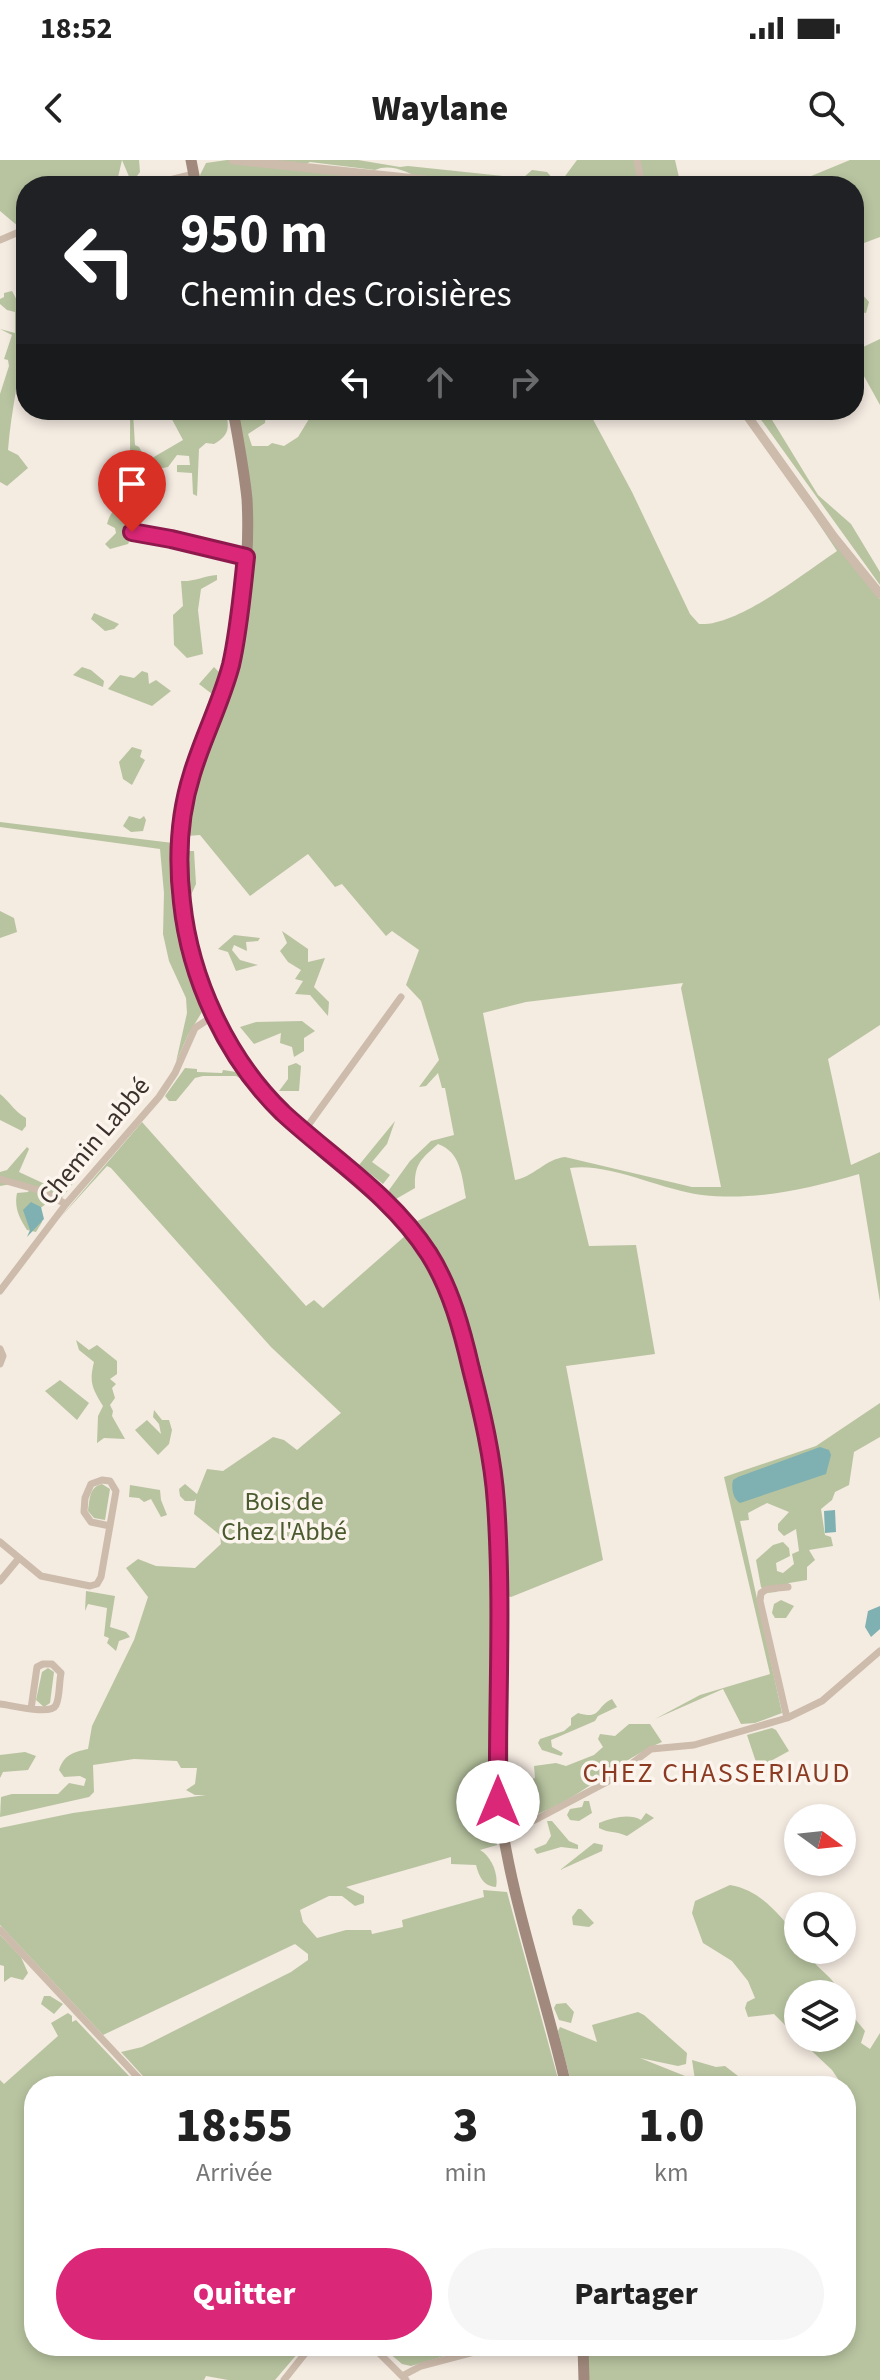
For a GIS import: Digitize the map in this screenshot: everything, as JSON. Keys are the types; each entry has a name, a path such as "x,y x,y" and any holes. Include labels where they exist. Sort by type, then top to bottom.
{"main road":[{"path":"235,420 246,494 246,557 230,666 190,778 180,837 182,904 213,1016 233,1049 281,1111 388,1203 410,1228 444,1281 460,1326 479,1402 496,1499 498,1802 513,1886 549,2011 564,2076"},
{"path":"583,2356 584,2380"}],"street":[{"path":"233,160 387,176"},
{"path":"750,420 834,537 880,594"},
{"path":"132,532 246,557"},
{"path":"304,1131 401,997"},
{"name":"Chemin Labbé","path":"0,1291 66,1204 159,1097 175,1073 195,1028 213,1016"},
{"path":"0,1179 38,1190 66,1204"},
{"path":"0,1349 3,1356 0,1364"},
{"path":"0,1542 41,1576 90,1586 97,1584 101,1577 110,1526 116,1491 110,1481 102,1480 91,1484 84,1512 91,1522 110,1526"},
{"path":"0,1581 19,1558"},
{"path":"787,1718 760,1601 761,1593 767,1589 788,1587"},
{"path":"503,1830 535,1820 607,1782 651,1749 694,1745 787,1718 822,1701 880,1651"},
{"path":"0,1704 31,1709 47,1711 53,1709 61,1673 52,1664 37,1667 31,1709"},
{"path":"0,1930 137,2076"},
{"path":"284,2380 303,2356"},
{"path":"382,2356 404,2378 421,2366 459,2356"}],"green space":[{"path":"0,160 122,160 118,176 16,176 16,224 0,211"},
{"path":"122,160 139,160 140,172 137,176 129,176"},
{"path":"227,160 358,160 504,176 414,176 393,168 375,170 310,162 297,168 380,176 200,175 206,163"},
{"path":"577,160 675,160 679,176 565,176"},
{"path":"850,160 880,160 880,237 864,243 864,176 811,176"},
{"path":"532,170 547,172 551,176 525,176"},
{"path":"12,291 16,298 16,388 8,450 18,455 28,468 7,486 0,482 0,394 9,366 8,360 4,359 12,335 0,329 15,333 15,312 0,304 4,293"},
{"path":"864,296 869,302 864,313"},
{"path":"880,339 880,405 864,376 864,347"},
{"path":"130,420 133,420 135,445 147,461 183,440 172,420 227,420 226,434 214,444 206,443 199,449 197,496 193,494 192,473 177,472 177,465 190,465 189,456 177,455 168,467 152,470 141,477 145,489 143,502 134,485"},
{"path":"238,420 265,420 248,434 252,446 272,443 284,446 298,437 308,420 593,420 632,492 690,614 699,624 714,623 751,608 837,551 813,515 880,599 880,1025 828,1059 851,1165 880,1152 880,1302 859,1174 782,1192 722,1196 686,1192 601,1169 570,1168 589,1246 636,1245 655,1354 566,1366 603,1560 511,1597 505,1595 503,1503 485,1399 458,1300 429,1242 413,1223 466,1198 459,1166 452,1153 438,1144 420,1163 415,1188 396,1199 391,1197 389,1190 410,1161 431,1141 454,1135 445,1088 442,1088 438,1073 426,1086 419,1087 439,1060 421,1001 406,985 419,950 392,931 386,936 342,884 335,887 308,854 250,896 200,835 187,836 194,791 211,741 209,736 240,653 253,515","holes":["683,983 681,988 721,1187 692,1187 565,1157 515,1180 483,1013 526,1002"]},
{"path":"761,420 772,420 818,495 851,524 880,572 880,585"},
{"path":"131,502 131,527 126,527 125,531 132,536 128,544 110,549 105,544 116,533 115,528 107,524 110,515 115,509"},
{"path":"217,575 217,580 201,589 198,610 203,654 187,658 174,645 173,615 183,606 181,581"},
{"path":"94,613 119,624 105,631 91,619"},
{"path":"82,667 104,681 103,687 73,675"},
{"path":"214,667 219,672 212,694 199,684"},
{"path":"142,671 148,673 149,684 156,680 171,691 152,706 108,689 120,675 134,678"},
{"path":"132,747 142,750 140,757 145,760 132,785 123,779 119,762"},
{"path":"129,816 140,819 144,816 143,831 131,832 123,826"},
{"path":"0,822 173,843 172,867 181,940 205,1007 176,1062 187,1013 186,998 169,961 163,934 164,893 160,849 0,827"},
{"path":"188,851 194,851 196,884 191,895 187,877"},
{"path":"0,911 14,918 17,932 0,938"},
{"path":"282,931 308,949 308,962 325,958 314,987 329,1002 328,1016 310,995 295,994 303,981 295,979 301,970 288,962 280,951 287,943"},
{"path":"234,935 260,938 246,942 247,951 234,945 232,950 240,960 258,965 236,971 228,952 218,949"},
{"path":"302,1021 315,1031 304,1038 304,1051 294,1057 292,1047 280,1043 281,1033 254,1044 240,1027 256,1022"},
{"path":"296,1063 301,1066 299,1091 279,1091 288,1079 288,1066"},
{"path":"185,1068 197,1069 197,1072 222,1073 223,1070 243,1073 279,1117 245,1081 236,1076 195,1078 176,1101 169,1101 165,1096"},
{"path":"0,1094 26,1118 22,1131 0,1120"},
{"path":"395,1121 387,1144 372,1162 390,1175 383,1184 359,1165"},
{"name":"Bois de Chez l'Abbé","path":"142,1122 306,1306 314,1300 323,1308 405,1236 386,1212 403,1230 431,1271 459,1340 489,1483 495,1613 491,1806 497,1845 480,1850 488,1856 493,1866 496,1887 482,1880 476,1865 451,1864 451,1857 346,1887 364,1896 364,1903 355,1906 342,1896 329,1896 300,1910 303,1922 317,1938 346,1930 371,1930 372,1934 403,1927 402,1920 484,1897 483,1890 507,1892 557,2076 143,2076 121,2052 142,2047 291,1972 308,1960 308,1954 295,1944 103,2035 0,1925 0,1828 73,1813 206,1795 195,1795 186,1790 195,1784 197,1768 181,1768 177,1761 134,1759 93,1765 94,1792 89,1797 0,1817 1,1797 12,1794 58,1794 69,1783 84,1786 86,1779 80,1776 64,1777 59,1770 70,1755 88,1749 92,1726 134,1640 148,1597 126,1568 138,1559 156,1566 195,1568 221,1544 220,1535 194,1514 196,1499 185,1501 179,1489 185,1484 197,1494 207,1469 223,1471 273,1437 284,1440 297,1450 341,1413 271,1347 111,1168 107,1166 59,1219"},
{"path":"27,1147 29,1149 19,1172 60,1191 65,1184 63,1175 77,1178 62,1198 45,1191 50,1201 39,1209 42,1222 36,1232 27,1230 16,1203 17,1193 28,1192 32,1186 17,1183 0,1186 0,1172 7,1170"},
{"path":"76,1340 89,1350 97,1345 117,1361 117,1374 110,1379 116,1384 112,1388 115,1398 110,1405 112,1416 125,1439 104,1438 97,1443 98,1416 103,1406 92,1385 94,1362 79,1350"},
{"path":"60,1380 89,1403 77,1420 45,1391"},
{"path":"880,1403 880,1437 854,1452 849,1485 835,1492 832,1500 821,1509 825,1535 831,1537 833,1546 809,1550 815,1560 807,1567 807,1580 789,1583 776,1592 767,1593 761,1587 756,1560 773,1545 783,1542 789,1548 790,1556 776,1563 777,1571 783,1573 794,1564 792,1554 799,1551 796,1529 784,1536 778,1530 778,1524 789,1512 767,1503 748,1513 749,1520 740,1521 782,1713 755,1723 741,1724 723,1689 655,1719 700,1695 770,1674 724,1477 816,1446"},
{"path":"154,1410 162,1420 169,1420 172,1430 169,1444 158,1455 135,1430 147,1420 161,1434 159,1424 153,1417"},
{"path":"102,1484 110,1489 105,1520 94,1518 88,1511 92,1491"},
{"path":"130,1485 160,1490 167,1515 161,1517 151,1499 144,1502 129,1497"},
{"path":"86,1591 115,1596 110,1627 126,1632 130,1637 119,1641 116,1651 107,1643 109,1638 104,1636 107,1608 88,1604 85,1611"},
{"path":"781,1600 794,1606 786,1618 775,1618 772,1613 774,1604"},
{"path":"48,1668 54,1672 50,1703 44,1707 36,1700 42,1672"},
{"path":"612,1699 617,1707 598,1716 595,1721 551,1740 552,1747 563,1753 561,1756 542,1750 538,1743 540,1739 564,1731 571,1725 571,1718 578,1713 595,1714"},
{"path":"629,1724 650,1724 662,1742 555,1806 517,1820 505,1815 502,1802 503,1736 508,1735 509,1787 522,1775 529,1780 535,1778 534,1766 556,1763 566,1766 594,1755 603,1747 598,1739 600,1734 615,1736"},
{"path":"772,1728 789,1751 758,1768 747,1735"},
{"path":"25,1752 36,1756 28,1770 3,1772 0,1778 0,1755"},
{"path":"584,1801 589,1801 592,1813 579,1821 570,1820 567,1815 570,1809 582,1807"},
{"path":"646,1813 654,1818 627,1836 599,1828 599,1823 615,1818 641,1820"},
{"path":"547,1821 552,1821 569,1841 578,1845 578,1849 561,1847 537,1854 534,1849 546,1844 551,1836"},
{"path":"594,1843 603,1845 602,1851 560,1870"},
{"path":"730,1885 751,1892 784,1920 784,1964 816,1964 831,1980 784,1980 784,2024 774,2014 748,2017 747,2002 755,1998 748,1981 732,1961 703,1943 692,1913 695,1901"},
{"path":"578,1909 594,1923 589,1927 573,1925 572,1917"},
{"path":"0,1935 21,1957 28,1973 23,1980 11,1977 4,1982 4,1966 0,1965"},
{"path":"44,1996 63,2004 54,2014 41,2004"},
{"path":"566,2003 574,2012 571,2023 559,2020 554,2008 556,2004"},
{"path":"638,2012 644,2015 687,2053 686,2064 678,2066 640,2058 685,2076 569,2076 558,2031 560,2027 597,2042 592,2025"},
{"path":"68,2013 72,2016 72,2022 76,2020 129,2076 24,2076 24,2356 295,2356 275,2380 228,2380 206,2376 204,2380 0,2380 0,2080 4,2084 58,2036 51,2023"},
{"path":"856,2020 865,2031 861,2043 870,2049 880,2033 880,2380 588,2380 587,2356 856,2356 856,2076 836,2076 813,2052 856,2052"},
{"path":"692,2060 716,2067 725,2066 738,2076 694,2076"},
{"path":"393,2356 444,2356 411,2366 402,2364"}],"water":[{"path":"31,1202 41,1207 44,1219 27,1237 30,1230 23,1210"},
{"path":"820,1447 829,1450 831,1455 826,1474 740,1503 736,1499 732,1490 733,1480"},
{"path":"835,1510 836,1532 825,1533 824,1511"},
{"path":"880,1606 880,1629 871,1637 865,1627 868,1611"}],"district":[{"name":"CHEZ CHASSERIAUD","path":"717,1773"}],"route":[{"path":"132,532 246,557 230,666 190,778 184,807 180,837 182,904 213,1016 240,1060 281,1111 388,1203 410,1228 430,1255 456,1312 479,1402 496,1499 498,1802"}]}
